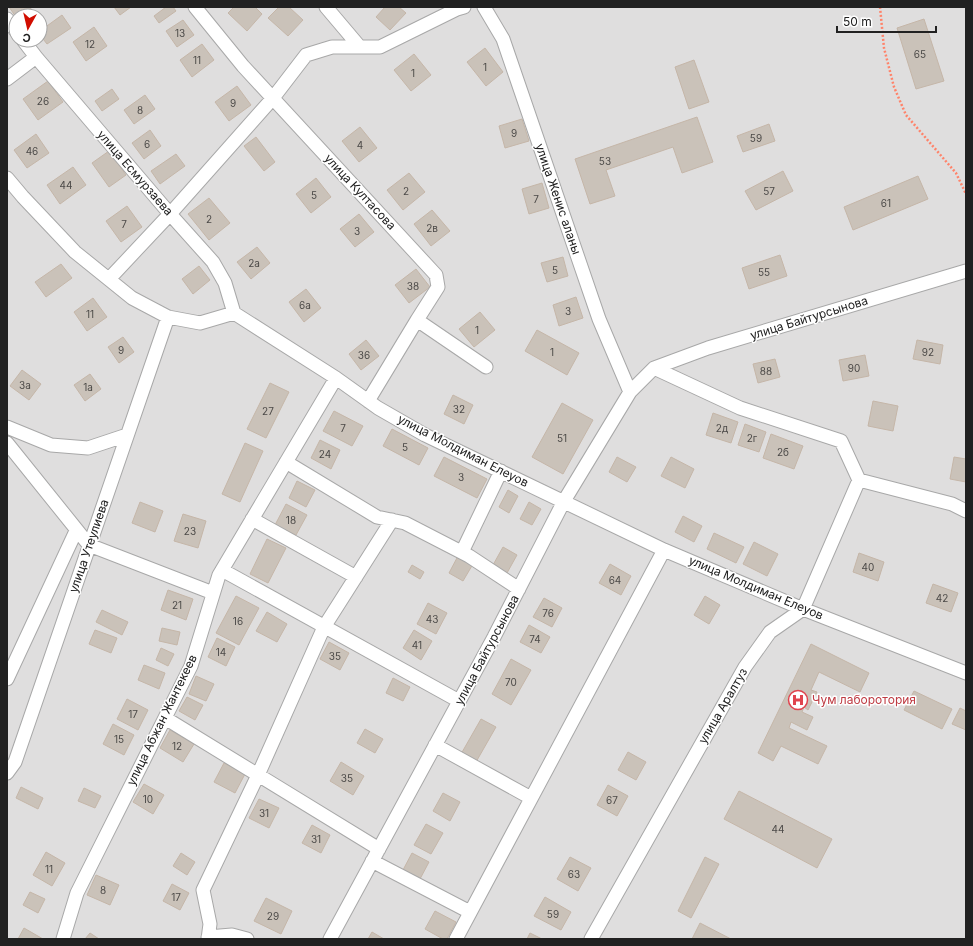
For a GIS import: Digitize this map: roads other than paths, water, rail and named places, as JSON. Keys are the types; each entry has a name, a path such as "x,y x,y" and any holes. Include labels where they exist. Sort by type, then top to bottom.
{"street":[{"name":"улица Култасова","path":"194,7 243,66 436,275 438,287 416,320 368,401"},
{"path":"326,7 359,46"},
{"name":"улица Женис аланы","path":"484,7 503,39 599,319 630,392"},
{"path":"109,279 170,214 273,98 306,55 332,47 380,47 459,8"},
{"name":"улица Есмурзаева","path":"29,48 170,214 213,262 225,283 234,313"},
{"path":"7,80 36,57"},
{"path":"7,178 75,252 132,298 168,317 200,323 234,313"},
{"name":"улица Байтурсынова","path":"330,939 519,589 564,501 630,392 654,368 708,348 963,270"},
{"name":"улица Молдиман Елеуов","path":"234,313 336,378 368,401 426,435 664,550 804,609 966,673"},
{"name":"улица Утеулиева","path":"7,773 15,762 168,317"},
{"path":"416,320 486,367"},
{"path":"654,368 740,408 841,441 859,480 804,609"},
{"name":"улица Абжан Жантекеев","path":"63,939 77,893 191,666 213,593 222,570 336,378"},
{"path":"7,427 51,445 88,448 127,435"},
{"path":"7,443 76,531 89,545 213,593"},
{"path":"286,462 377,516 405,523 462,552 519,589"},
{"path":"462,552 501,471"},
{"path":"859,480 952,504 966,511"},
{"path":"252,519 356,577"},
{"path":"247,939 232,935 208,938 210,924 203,890 258,775 324,626 392,520"},
{"path":"7,679 76,531"},
{"path":"456,939 664,550"},
{"path":"222,570 459,701"},
{"name":"улица Аралтуз","path":"591,939 745,667 770,632 804,609"},
{"path":"165,718 379,849"},
{"path":"435,746 531,798"},
{"path":"372,861 470,912"}],"place":[{"name":"Чум лаборотория","path":"798,700"}]}
